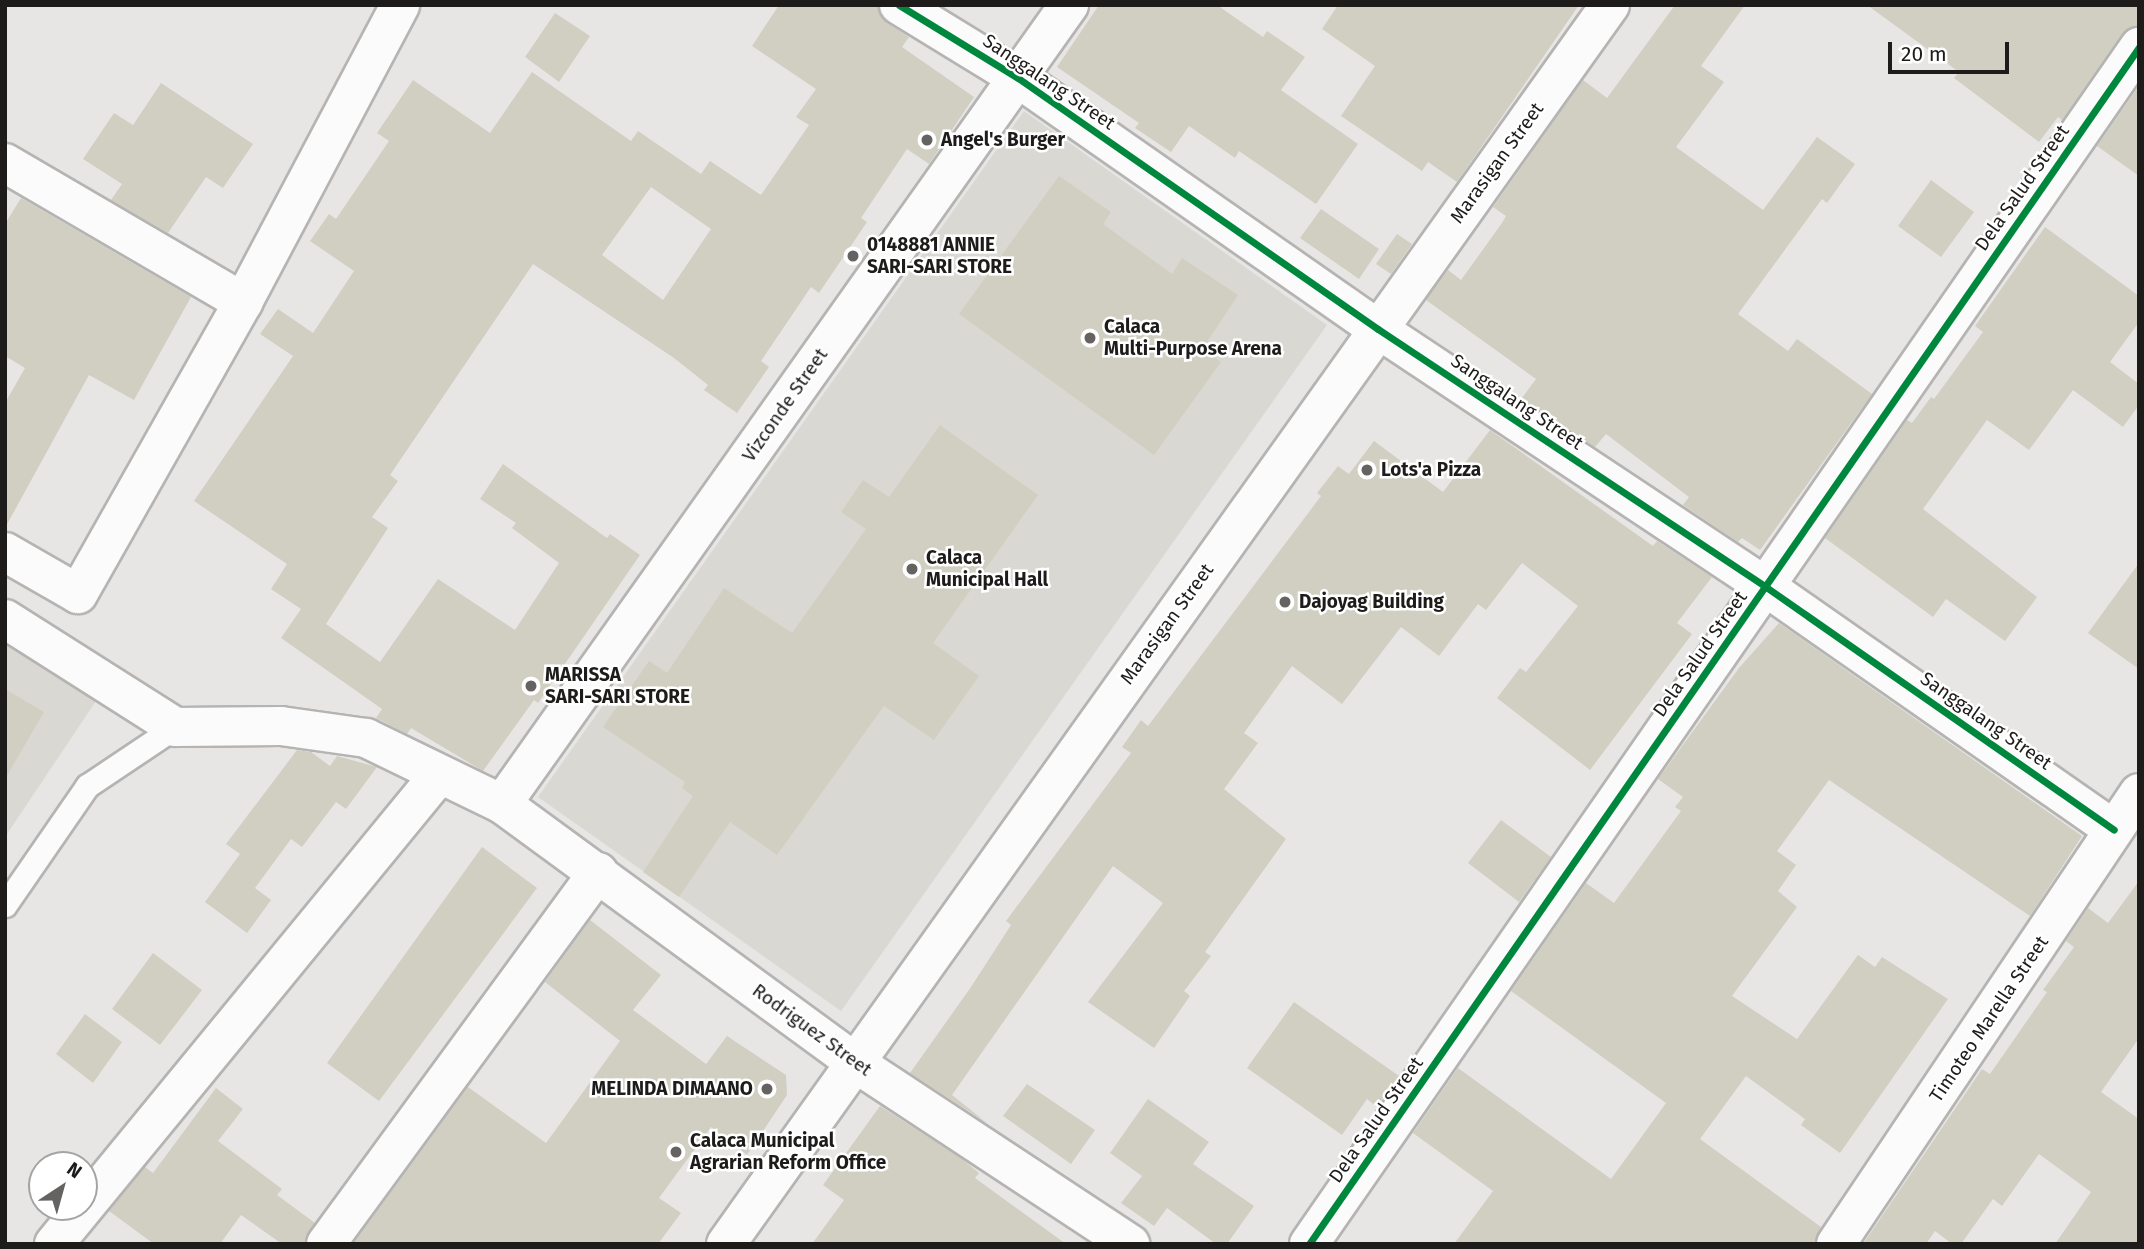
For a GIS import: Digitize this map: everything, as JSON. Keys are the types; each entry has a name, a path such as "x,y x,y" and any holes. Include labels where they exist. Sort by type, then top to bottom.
{"street":[{"path":"5,552 78,594 243,302 400,5"},
{"name":"Sanggalang Street","path":"899,5 1018,78 1378,329 1766,587 2114,830"},
{"name":"Vizconde Street","path":"502,804 1069,5"},
{"name":"Marasigan Street","path":"726,1244 1610,5"},
{"name":"Dela Salud Street","path":"1309,1244 2139,47"},
{"path":"5,163 243,302"},
{"path":"5,619 175,727"},
{"name":"Rodriguez Street","path":"175,727 281,726 366,738 502,804 854,1062 1130,1244"},
{"path":"54,1244 439,775"},
{"name":"Timoteo Marella Street","path":"1836,1244 2139,793"},
{"path":"326,1244 598,872"}],"lane":[{"path":"5,905 87,786 175,727"}],"shaded area":[{"path":"1024,111 1327,325 841,1011 538,797"},
{"path":"5,639 100,695 5,837"}],"building":[{"path":"779,5 877,5 887,23 909,37 902,47 974,97 929,164 907,149 861,218 867,222 819,293 811,287 761,361 769,367 737,413 704,390 708,385 674,358 533,264 390,475 398,481 372,517 388,528 326,624 380,662 438,579 515,630 559,563 512,528 516,523 480,499 503,464 607,538 610,534 640,555 538,703 534,700 483,771 411,728 407,734 376,718 382,709 281,638 301,609 271,589 287,564 194,501 293,356 260,334 278,309 313,333 354,271 310,241 329,214 336,219 389,141 377,133 413,80 490,133 532,72 631,141 638,131 701,174 710,161 761,195 809,125 796,117 816,89 752,46","holes":["651,187 711,229 663,300 602,255"]},
{"path":"1099,5 1217,5 1263,37 1267,31 1305,57 1281,90 1358,144 1316,204 1239,151 1235,158 1189,126 1171,152 1135,128 1139,123 1057,67"},
{"path":"1338,5 1579,5 1457,182 1428,162 1422,171 1341,116 1375,66 1322,29"},
{"path":"1675,5 1745,5 1701,66 1724,82 1676,147 1763,210 1817,137 1855,164 1827,203 1822,199 1738,314 1788,351 1797,339 1872,394 1760,550 1742,538 1738,542 1683,505 1689,497 1606,434 1595,447 1522,398 1536,379 1426,300 1448,270 1461,280 1502,223 1506,216 1493,207 1583,80 1607,98"},
{"path":"1867,5 2139,5 2139,25 2121,35 2062,120 2058,117 2039,142 1954,78 1959,72"},
{"path":"555,13 590,36 559,82 525,57"},
{"path":"161,83 253,144 223,188 206,177 168,233 111,200 122,184 83,159 114,113 133,125"},
{"path":"2139,86 2139,176 2097,146"},
{"name":"Calaca Multi-Purpose Arena","path":"1059,176 1111,212 1103,224 1172,274 1182,258 1238,295 1203,348 1221,362 1154,455 959,314"},
{"path":"1931,180 1974,212 1941,257 1898,226"},
{"path":"21,198 191,297 134,400 89,375 5,528 5,403 25,368 5,356 5,224"},
{"path":"1321,209 1379,249 1359,279 1300,238"},
{"path":"2045,227 2139,296 2139,322 2110,362 2139,384 2139,405 2123,427 2073,390 2029,450 1987,420 1923,509 2037,597 2005,641 1946,599 1933,617 1825,538 1907,420 1912,423 1931,397 1934,399 1983,332 1975,326"},
{"path":"1397,234 1412,244 1391,274 1376,264"},
{"name":"Calaca Municipal Hall","path":"940,425 1038,495 933,643 979,676 934,740 884,706 777,855 730,822 679,897 643,872 693,796 682,788 685,782 603,727 649,661 667,673 724,588 792,633 866,529 841,512 863,480 889,497"},
{"path":"1490,430 1653,546 1657,541 1712,577 1677,623 1692,634 1590,770 1497,698 1520,668 1526,672 1578,606 1522,563 1486,610 1478,604 1439,656 1401,627 1342,704 1292,666 1244,733 1258,743 1224,789 1286,839 1205,952 1211,956 1184,991 1190,996 1154,1048 1088,1002 1163,903 1113,866 952,1095 987,1123 910,1073 1011,925 1006,921 1131,753 1122,747 1141,720 1148,726 1321,496 1317,493 1338,466 1349,474 1374,441 1443,492"},
{"path":"2139,563 2139,669 2088,633"},
{"path":"1779,623 2082,836 2030,916 1829,780 1777,851 1796,865 1778,891 1797,907 1732,996 1797,1039 1858,955 1875,967 1882,957 1948,999 1840,1153 1801,1125 1805,1119 1746,1076 1700,1139 1821,1227 1814,1244 1454,1244 1493,1191 1413,1133 1458,1068 1611,1179 1666,1103 1511,991 1586,883 1614,903 1681,811 1675,807 1683,797 1658,779 1739,668"},
{"path":"5,689 44,712 5,779"},
{"path":"297,750 311,752 330,766 337,756 377,767 346,809 336,802 302,847 291,839 255,888 271,900 247,933 205,902 240,854 226,844"},
{"path":"1501,820 1551,857 1519,902 1468,863"},
{"path":"482,847 537,888 379,1101 327,1063"},
{"path":"2139,881 2139,1038 2101,1092 2139,1119 2139,1244 2055,1244 2091,1192 2039,1154 2002,1206 1993,1199 1961,1244 1952,1244 1935,1231 1926,1244 1863,1244 1982,1069 1990,1074 2047,992 2043,990 2074,947 2066,941 2088,908 2108,923"},
{"path":"590,920 661,975 633,1010 706,1064 727,1036 786,1075 787,1095 747,1155 711,1127 659,1198 681,1213 658,1244 353,1244 468,1087 546,1143 620,1041 545,982"},
{"path":"153,953 202,990 160,1045 112,1009"},
{"path":"1294,1002 1399,1076 1377,1107 1367,1099 1342,1135 1247,1068"},
{"path":"85,1014 122,1042 93,1083 56,1054"},
{"path":"1027,1084 1095,1130 1071,1164 1003,1116"},
{"path":"216,1088 243,1109 218,1141 282,1189 277,1195 315,1223 304,1244 282,1244 241,1215 220,1244 154,1244 109,1211 145,1167 153,1173"},
{"path":"1148,1099 1209,1142 1193,1164 1254,1206 1227,1244 1216,1244 1167,1208 1154,1226 1121,1203 1142,1176 1110,1153"},
{"path":"880,1106 962,1159 979,1173 975,1178 1066,1244 812,1244 844,1200 823,1185"}],"cycle path":[{"path":"899,5 1018,78 1378,329 1766,587 2114,830"},
{"path":"1309,1244 2139,47"}],"place":[{"name":"Angel's Burger","path":"927,140"},
{"name":"0148881 ANNIE SARI-SARI STORE","path":"853,256"},
{"name":"Calaca Multi-Purpose Arena","path":"1090,338"},
{"name":"Lots'a Pizza","path":"1367,470"},
{"name":"Calaca Municipal Hall","path":"912,569"},
{"name":"Dajoyag Building","path":"1285,602"},
{"name":"MARISSA SARI-SARI STORE","path":"531,686"},
{"name":"MELINDA DIMAANO","path":"767,1089"},
{"name":"Calaca Municipal Agrarian Reform Office","path":"676,1152"}]}
